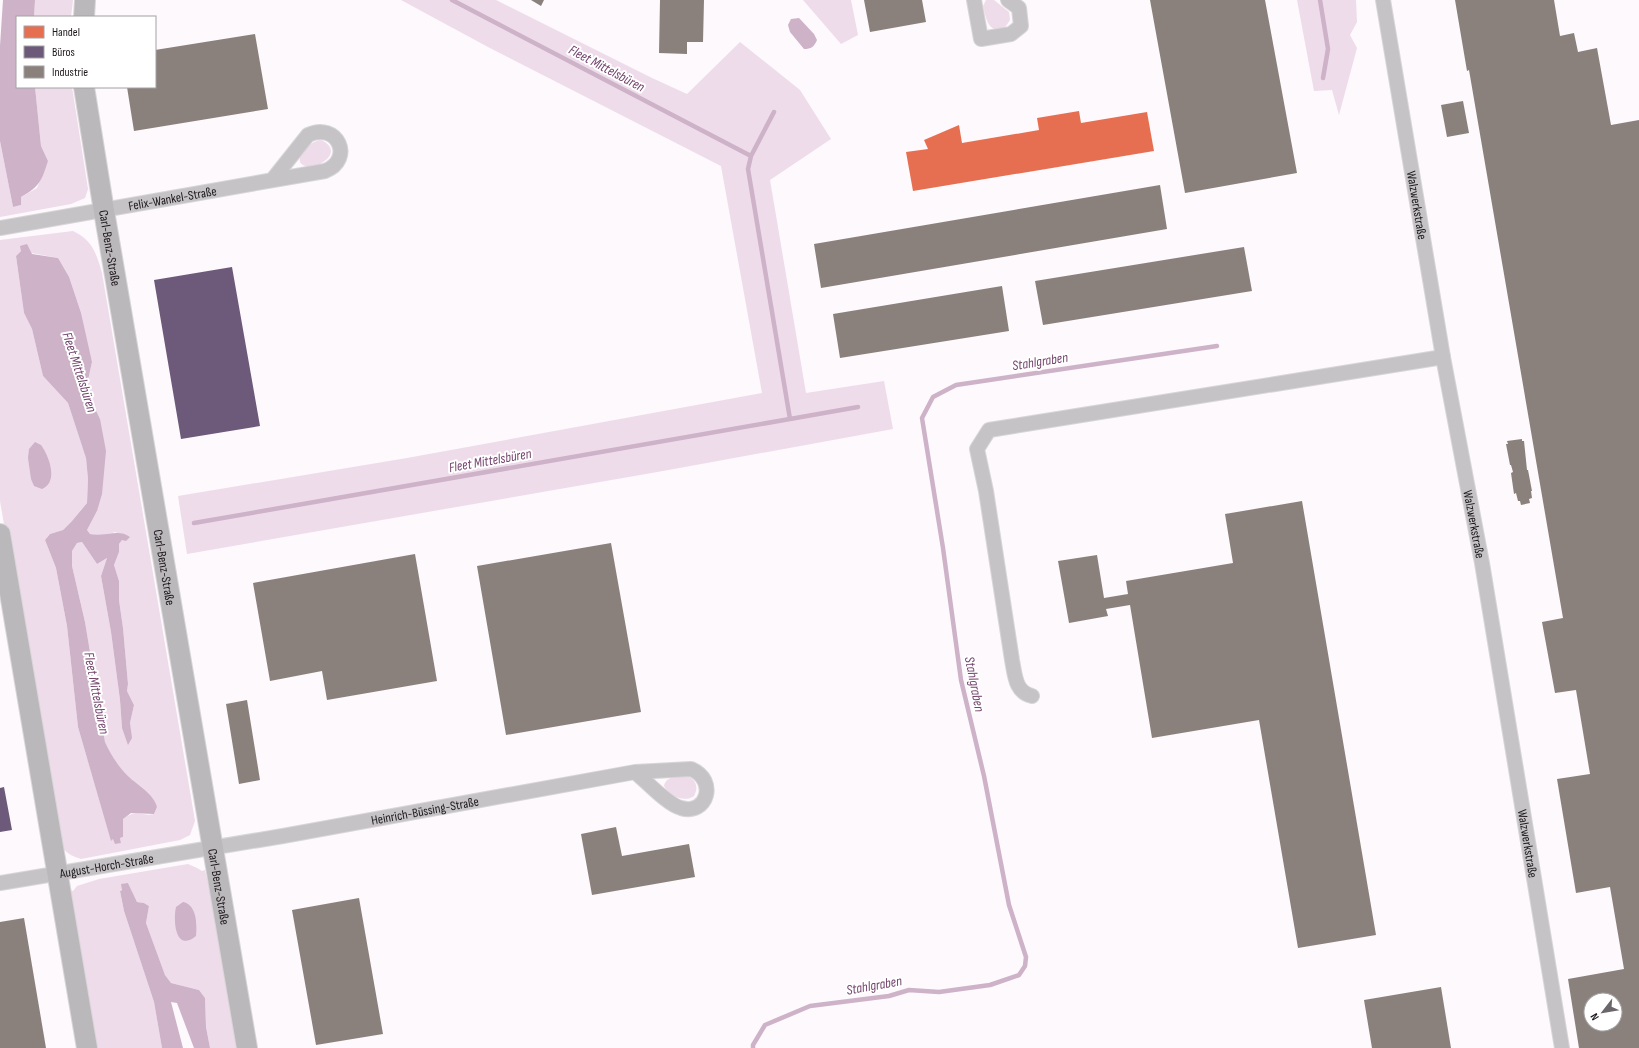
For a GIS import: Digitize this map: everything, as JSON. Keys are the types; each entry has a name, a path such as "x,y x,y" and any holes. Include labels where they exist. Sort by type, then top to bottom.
{"street":[{"path":"84,16 85,0"},
{"path":"974,0 981,39 1011,34 1021,26 1019,8 1008,0"},
{"name":"Walzwerkstraße","path":"1383,0 1443,357 1482,563 1562,1048"},
{"name":"Carl-Benz-Straße","path":"84,88 247,1048"},
{"name":"Felix-Wankel-Straße","path":"0,228 104,211 274,179 325,171 331,169 339,160 340,147 338,141 329,133 322,131 308,135 274,179"},
{"path":"1032,696 1026,695 1017,684 986,491 977,448 989,430 1443,357"},
{"path":"0,534 87,1048"},
{"name":"Heinrich-Büssing-Straße","path":"214,848 635,772 691,769 703,776 706,783 706,795 703,801 693,808 681,808 669,801 635,772"},
{"name":"August-Horch-Straße","path":"0,883 214,848"}],"shaded area":[{"path":"35,0 73,0 71,16 34,16"},
{"path":"401,0 496,0 687,94 740,42 800,90 831,139 770,180 806,393 884,381 893,429 663,471 187,554 178,496 407,458 762,393 721,166 488,47"},
{"path":"803,0 851,0 858,35 841,44"},
{"path":"986,0 994,0 1009,12 1010,20 1006,26 996,29 989,25 983,6"},
{"path":"1297,0 1356,0 1357,22 1350,35 1357,48 1339,115 1332,90 1314,91"},
{"path":"35,88 72,88 88,189 85,198 71,204 0,217 0,141 13,207 21,205 21,197 37,188 48,161 41,146"},
{"path":"321,140 328,145 331,150 330,155 326,160 315,166 303,165 300,162 301,154 312,143"},
{"path":"73,231 85,238 89,243 100,266 195,821 190,835 180,840 81,859 66,851 58,837 0,501 0,240","holes":["21,251 58,258 92,362 86,389 100,419 97,511 87,530 90,534 99,536 116,532 122,540 119,544 119,552 114,565 119,581 119,600 128,684 127,691 134,705 130,723 131,738 122,728 120,700 111,632 101,576 107,558 97,564 82,542 77,543 72,551 72,566 85,622 105,742 113,760 157,807 154,814 149,815 136,813 123,819 123,837 120,838 121,843 113,839 111,840 78,727 67,626 56,568 45,540 50,534 63,530 87,503 88,479 86,457 68,403 43,376 32,329 24,313 16,256"]},
{"path":"685,776 689,777 696,783 696,793 694,796 681,799 666,790 664,786 667,780"},
{"path":"188,864 202,871 205,870 211,896 237,1048 210,1048 206,1027 205,998 199,990 171,983 165,975 146,923 149,906 144,903 137,902 128,883 120,891 124,911 154,1002 162,1048 94,1048 69,890 73,891 77,886 99,879"}],"water":[{"path":"3,0 35,0 34,16 16,16 16,88 35,88 41,146 48,161 44,174 39,183 32,190 21,197 21,205 13,207 0,141 0,46"},
{"path":"799,18 814,34 817,40 810,48 804,49 790,32 788,25 791,19"},
{"path":"27,244 32,254 58,258 69,277 81,313 92,362 86,389 100,419 106,451 102,494 97,511 87,530 90,534 95,535 121,533 130,537 126,541 122,540 119,544 119,552 114,565 119,581 119,600 128,684 127,691 134,705 130,723 132,738 128,745 122,728 120,700 111,632 101,576 107,558 97,564 82,542 77,543 72,551 72,566 85,622 105,742 112,756 121,768 149,794 157,807 154,814 131,813 123,819 123,837 120,838 121,843 115,844 113,839 111,841 78,727 67,626 56,568 45,540 50,534 63,530 87,503 88,479 86,458 68,403 43,376 32,329 24,313 16,256 21,251 20,246"},
{"path":"35,442 41,445 51,468 50,481 47,486 42,489 34,486 31,479 28,458 29,449"},
{"path":"128,883 137,902 144,903 149,906 146,923 165,975 171,983 199,990 205,998 206,1027 210,1048 194,1048 177,1003 171,1002 183,1048 162,1048 154,1002 124,911 120,891 122,890 121,884"},
{"path":"183,902 188,904 194,911 196,921 196,936 189,940 180,938 175,926 176,907"}],"building: Handel":[{"path":"1079,111 1081,123 1147,112 1154,151 913,191 906,152 928,149 924,140 959,125 962,143 1039,130 1037,118"}],"building: Büros":[{"path":"232,267 260,426 181,439 154,280"},
{"path":"4,787 12,830 0,832 0,788"}],"building: Industrie":[{"path":"531,0 544,0 541,6"},
{"path":"660,0 704,0 703,42 687,42 687,54 659,53"},
{"path":"864,0 922,0 926,22 870,32"},
{"path":"1150,0 1265,0 1297,173 1185,193"},
{"path":"1455,0 1554,0 1560,36 1574,33 1578,52 1597,48 1611,125 1639,120 1639,1048 1579,1048 1568,979 1624,969 1610,887 1576,893 1557,779 1590,774 1576,690 1555,693 1542,622 1563,618 1469,70 1467,71"},
{"path":"255,34 268,109 134,131 127,88 156,88 156,50"},
{"path":"1463,101 1469,133 1447,137 1441,105"},
{"path":"1160,185 1167,229 821,288 814,244"},
{"path":"1244,247 1252,291 1043,325 1035,281"},
{"path":"1002,286 1009,331 840,358 833,314"},
{"path":"1522,439 1522,441 1524,441 1532,498 1529,499 1530,503 1521,505 1520,501 1518,501 1516,493 1514,494 1511,473 1513,472 1510,465 1506,444 1508,444 1507,441"},
{"path":"1302,501 1376,935 1298,948 1259,720 1152,738 1130,605 1106,609 1108,616 1069,623 1058,561 1097,555 1104,598 1128,594 1126,581 1233,563 1225,514"},
{"path":"611,543 641,712 506,735 477,566"},
{"path":"415,554 437,681 327,700 322,671 270,681 253,583"},
{"path":"247,700 260,780 239,784 226,704"},
{"path":"616,827 622,856 689,844 695,877 592,895 581,834"},
{"path":"359,898 383,1034 316,1045 292,910"},
{"path":"24,918 46,1048 0,1048 0,922"},
{"path":"1441,987 1451,1048 1372,1048 1364,1000"}],"waterway":[{"name":"Fleet Mittelsbüren","path":"452,0 751,156"},
{"name":"Stahlgraben","path":"1320,0 1328,49 1323,78"},
{"name":"Fleet Mittelsbüren","path":"194,523 790,419 748,169 751,156 774,112"},
{"name":"Stahlgraben","path":"753,1048 753,1045 765,1025 810,1006 889,996 909,990 939,992 990,985 1019,975 1025,966 1026,957 1009,905 984,776 961,680 943,548 922,418 933,397 956,385 1217,346"},
{"name":"Fleet Mittelsbüren","path":"790,419 858,407"}]}
